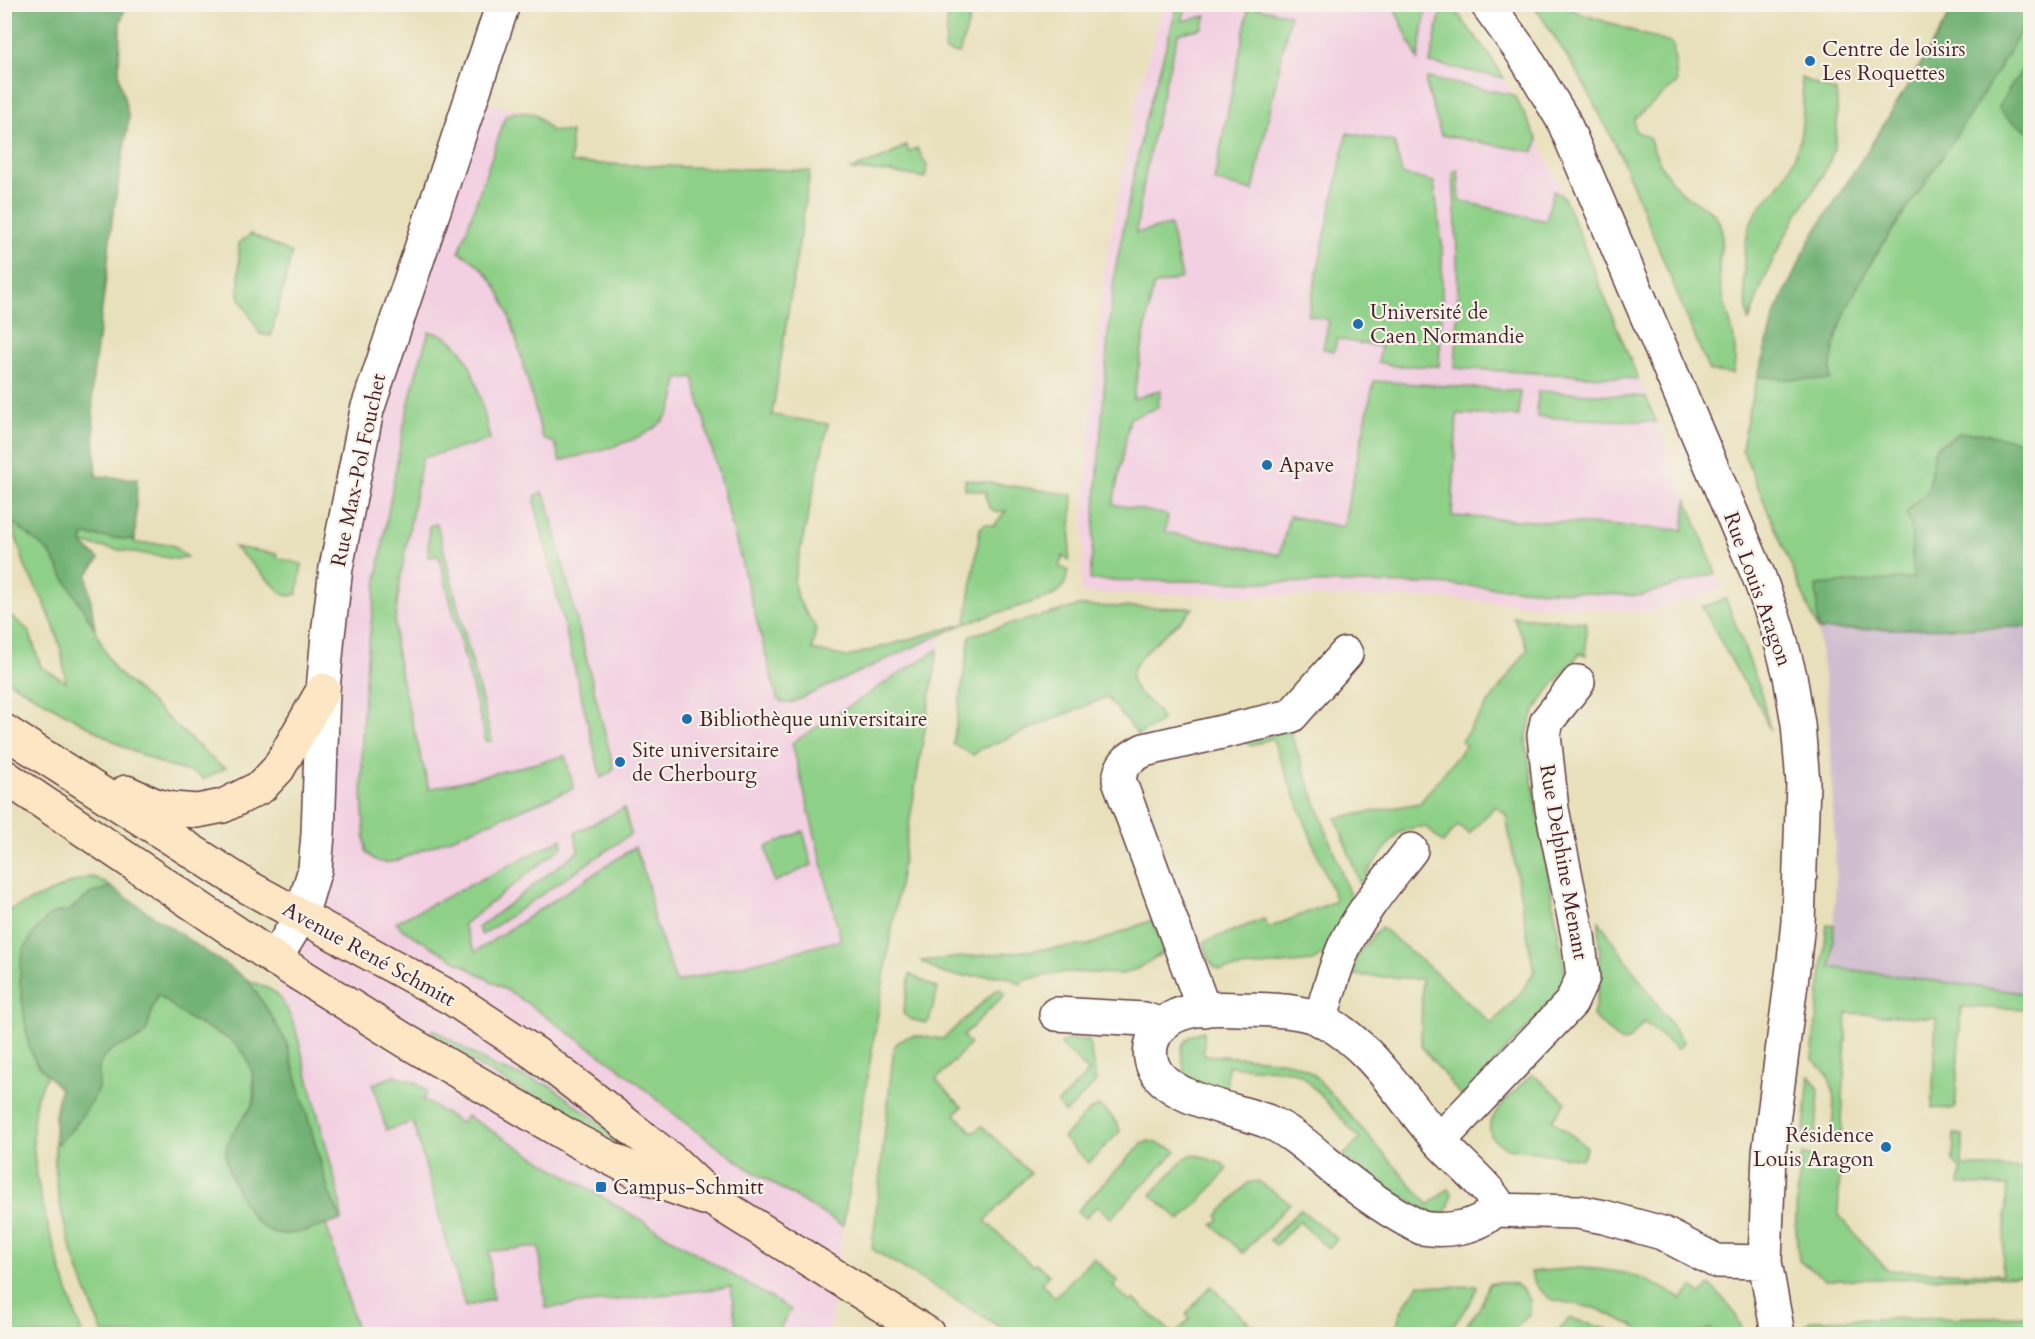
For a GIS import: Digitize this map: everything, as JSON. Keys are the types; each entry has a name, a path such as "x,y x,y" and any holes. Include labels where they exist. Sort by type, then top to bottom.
{"main road":[{"path":"37,752 155,805 197,811 222,806 261,787 278,769 323,690"},
{"name":"Avenue René Schmitt","path":"4,731 248,887 436,989 536,1054 674,1162 715,1202 928,1335"},
{"name":"Avenue René Schmitt","path":"4,776 275,959 406,1041 577,1141 653,1180 715,1202"}],"street":[{"name":"Rue Max-Pol Fouchet","path":"275,959 301,916 315,869 323,690 336,568 367,410 503,4"},
{"name":"Rue Louis Aragon","path":"1486,4 1524,55 1563,120 1759,577 1777,627 1790,676 1798,724 1803,783 1798,922 1769,1152 1765,1262 1778,1335"},
{"path":"1204,1010 1119,780 1120,771 1124,762 1144,750 1291,716 1346,654"},
{"name":"Rue Delphine Menant","path":"1439,1141 1571,1003 1583,977 1578,936 1552,809 1544,735 1547,721 1578,682"},
{"path":"1320,1020 1346,943 1363,913 1411,850"},
{"path":"1231,1009 1276,1011 1320,1020 1354,1042 1366,1054 1439,1141 1489,1192 1495,1200 1494,1210 1488,1217 1451,1229 1431,1230 1415,1225 1356,1186 1290,1134 1271,1123 1182,1093 1154,1068 1150,1056 1155,1033 1162,1025 1170,1019 1191,1012 1231,1009"},
{"path":"1056,1014 1144,1019 1162,1025"},
{"path":"1494,1210 1578,1212 1662,1233 1716,1261 1765,1262"}],"shaded area":[{"name":"Université de Caen Normandie","path":"1163,5 1451,5 1487,52 1526,115 1544,150 1722,589 1646,612 1435,598 1081,593 1087,455 1104,269 1135,105"},
{"name":"Site universitaire de Cherbourg","path":"470,100 535,114 547,124 551,131 571,132 571,163 810,171 772,415 828,424 794,579 794,590 799,602 816,627 812,650 847,657 939,630 938,656 827,1334 358,1334 326,1224 341,1220 287,1044 275,959 301,916 336,568"},
{"path":"2030,627 2030,994 1831,967 1836,878 1829,713 1818,630"}],"green space":[{"path":"1178,4 1187,5 1182,21 1206,16 1202,28 1178,34 1154,133 1136,233 1170,225 1182,278 1153,286 1133,399 1161,390 1157,408 1130,418 1113,504 1168,515 1165,532 1280,555 1289,516 1343,527 1374,381 1520,391 1519,416 1457,414 1452,516 1683,530 1687,500 1716,573 1639,596 1434,584 1090,580 1115,271 1144,124"},
{"path":"1956,4 2030,5 2030,15 1970,115 1866,271 1841,323 1830,380 1758,376 1775,313 1810,240 1885,123"},
{"path":"4,5 126,5 120,23 119,77 129,118 112,220 92,384 96,476 137,479 135,540 84,535 82,544 99,559 87,575 95,629 49,552 5,516"},
{"path":"949,5 974,5 959,54 945,51"},
{"path":"1393,5 1427,5 1418,60"},
{"path":"1442,5 1451,5 1504,78 1430,63"},
{"path":"1534,5 1562,5 1579,13 1673,44 1677,83 1634,119 1635,131 1649,137 1655,153 1673,183 1689,198 1712,212 1721,226 1720,284 1735,346 1733,374 1709,371 1620,154 1580,77"},
{"path":"2030,5 2030,627 1818,630 1742,449 1749,408 1758,376 1782,379"},
{"path":"1249,6 1290,15 1253,191 1214,181"},
{"path":"2030,57 2030,131 2028,131 2008,119 1998,107"},
{"path":"1427,78 1514,95 1538,140 1534,152 1441,135 1426,84"},
{"path":"1801,78 1836,92 1837,120 1834,148 1822,176 1774,257 1749,322 1744,273 1747,236 1755,214 1785,176 1797,150 1803,107"},
{"path":"516,112 535,114 551,131 571,132 571,163 810,171 772,415 828,424 794,579 798,599 816,627 812,650 847,657 966,623 791,703 783,703 777,698 693,377 678,379 672,407 653,429 639,437 606,449 560,461 555,443 545,440 542,436 503,300 486,272 459,252 506,115"},
{"path":"1347,133 1394,142 1402,174 1434,182 1442,244 1439,366 1394,366 1378,362 1381,347 1337,339 1334,351 1323,349 1329,320 1308,315"},
{"path":"906,145 909,152 917,148 927,166 925,178 890,172 850,170 888,156"},
{"path":"1458,170 1460,201 1546,221 1553,191 1564,197 1638,379 1455,368 1457,270 1453,172"},
{"path":"251,234 292,253 271,336 260,334 239,296 239,243"},
{"path":"429,332 444,336 456,345 466,358 479,391 490,440 422,458 400,581 395,621 395,644 402,682 429,789 565,756 574,788 398,860 384,863 373,858 366,851 362,762 366,675 382,545 411,394"},
{"path":"1538,391 1646,397 1656,422 1537,417"},
{"path":"1959,433 1981,433 2030,443 2030,627 1818,630 1816,585 1913,578 1911,525 1906,514 1912,505 1928,491 1935,448"},
{"path":"965,479 1073,495 1069,560 1063,556 1059,566 1068,571 1061,589 1052,596 966,623 980,528 986,524 994,526 1006,511 990,508 986,492 965,489"},
{"path":"542,492 547,500 614,770 601,778 535,504 536,495"},
{"path":"11,521 49,551 95,629 116,671 218,764 226,768 204,779 194,773 167,766 124,747 5,679 4,610 29,631 41,667 66,682 61,650 54,627 44,602 26,569"},
{"path":"437,524 492,741 486,742 439,556 428,557 429,526"},
{"path":"84,535 135,540 135,543 171,544 187,557 176,559 82,544"},
{"path":"234,547 277,554 277,558 302,564 297,594 290,596 282,593"},
{"path":"1726,599 1760,689 1770,730 1760,707 1702,607"},
{"path":"1078,606 1193,608 1144,654 1132,675 1133,684 1139,694 1160,714 1161,722 1138,735 1107,697 981,749 973,755 953,744 970,635"},
{"path":"1513,617 1586,622 1586,655 1580,653 1553,684 1537,707 1527,732 1526,745 1566,978 1557,996 1462,1097 1421,1046 1422,979 1352,975 1356,956 1381,927 1492,1024 1522,991 1534,972 1506,815 1495,806 1469,834 1458,825 1443,843 1426,827 1416,827 1398,833 1367,872 1363,892 1336,818 1420,803 1466,745 1461,741 1528,649"},
{"path":"938,649 843,1226 749,1169 689,1126 618,1067 515,995 403,930 396,922 562,839 563,846 463,925 475,952 635,847 648,885 653,916 676,982 841,940 792,743"},
{"path":"1289,729 1354,907 1324,953 1313,961 1220,970 1207,955 1204,942 1264,919 1268,928 1336,901 1272,738 1251,746 1244,741"},
{"path":"624,808 631,834 482,935 478,928 578,851 575,833"},
{"path":"803,831 812,865 774,882 766,847"},
{"path":"89,877 96,878 111,887 103,889 68,911 57,912 31,937 24,949 20,968 28,1043 36,1063 47,1075 36,1100 33,1128 34,1157 39,1188 55,1249 82,1334 5,1334 5,912"},
{"path":"111,887 248,980 287,1044 329,1193 342,1220 309,1230 282,1234 270,1231 259,1224 249,1212 230,1173 226,1150 233,1132 253,1103 254,1085 249,1063 245,1055 232,1042 191,1020 158,995 144,1034 134,1041 113,1049 102,1060 96,1094 69,1133 58,1144 55,1143 55,1115 60,1089 36,1063 28,1043 20,983 24,949 36,929 52,914 68,911 90,894"},
{"path":"1152,920 1163,944 1161,954 1139,968 1122,974 1066,972 1028,979 1020,984 1012,979 995,975 947,974 921,961 1089,945"},
{"path":"1599,921 1684,1043 1677,1049 1644,1022 1628,1041 1621,1042 1593,1016 1600,981"},
{"path":"1827,924 1834,925 1831,967 2030,994 2030,1009 1961,1007 1955,1109 1932,1108 1936,1018 1847,1013 1841,1143 1830,1143 1834,1107 1832,1087 1822,1068 1812,1059"},
{"path":"910,974 938,989 929,1021 925,1023 910,1019 903,1014"},
{"path":"248,980 276,993 286,1007 295,1027 339,1195 342,1220 329,1193 287,1044"},
{"path":"1000,989 1006,993 963,1036 970,1044 936,1080 962,1107 955,1114 973,1133 982,1126 1030,1173 985,1221 1032,1265 1036,1263 1049,1275 1041,1283 1055,1297 1093,1258 1118,1281 1113,1286 1130,1302 1134,1299 1173,1334 1012,1334 872,1249 894,1047 910,1036 943,1039"},
{"path":"158,995 191,1020 231,1040 247,1058 254,1091 252,1110 233,1180 252,1216 266,1229 275,1233 290,1234 326,1224 358,1334 103,1334 69,1240 58,1192 55,1143 58,1144 75,1126 98,1088 100,1062 110,1050 141,1037 147,1029 151,1007"},
{"path":"433,1029 494,1067 551,1086 640,1154 637,1158 429,1037"},
{"path":"1204,1031 1204,1055 1273,1060 1298,1065 1310,1072 1429,1205 1448,1189 1452,1193 1449,1206 1444,1213 1431,1214 1365,1174 1343,1156 1360,1139 1303,1076 1292,1071 1228,1066 1226,1093 1209,1091 1186,1076 1181,1054 1184,1042"},
{"path":"1066,1039 1089,1040 1096,1082 1066,1113 1057,1104 1089,1072 1061,1045"},
{"path":"1532,1074 1566,1102 1552,1120 1587,1147 1582,1159 1509,1148 1496,1141 1490,1132 1491,1122 1496,1112"},
{"path":"394,1076 414,1082 428,1091 423,1100 461,1123 467,1116 791,1310 776,1334 737,1334 731,1287 546,1308 539,1247 489,1251 493,1299 465,1307 413,1122 386,1130 373,1084"},
{"path":"1809,1076 1818,1087 1819,1093 1815,1142 1803,1142"},
{"path":"1098,1106 1111,1116 1120,1131 1089,1163 1063,1138 1089,1111"},
{"path":"1954,1134 1963,1135 1962,1166 2030,1169 2030,1276 1826,1280 1799,1260 1796,1220 1802,1155 1815,1156 1815,1167 1840,1168 1838,1215 1887,1270 2002,1274 2007,1186 1959,1184 1961,1170 1953,1162"},
{"path":"1149,1141 1176,1151 1111,1218 1097,1206 1085,1218 1077,1211 1142,1144"},
{"path":"1194,1154 1223,1164 1227,1170 1180,1220 1151,1195 1185,1158"},
{"path":"1258,1181 1290,1203 1243,1253 1213,1225 1219,1219 1217,1216 1248,1183"},
{"path":"1300,1209 1337,1239 1328,1249 1299,1221 1276,1245 1270,1240"},
{"path":"1579,1268 1609,1270 1633,1276 1682,1299 1693,1287 1701,1294 1710,1285 1735,1314 1743,1334 1715,1334 1711,1329 1691,1334 1645,1334 1632,1325 1598,1309 1550,1299 1536,1286 1531,1272"},
{"path":"1499,1282 1516,1284 1523,1290 1531,1302 1529,1314 1511,1334 1477,1334 1467,1324 1479,1309 1489,1284"},
{"path":"1419,1284 1446,1287 1476,1286 1477,1288 1463,1313 1445,1334 1396,1334 1400,1314"},
{"path":"1211,1286 1253,1327 1245,1334 1175,1334 1190,1319 1186,1314"},
{"path":"2030,1316 2030,1333 1803,1334 1803,1326 1812,1320"},
{"path":"1569,1319 1610,1330 1605,1334 1554,1334"}],"place":[{"name":"Centre de loisirs Les Roquettes","path":"1810,61"},
{"name":"Université de Caen Normandie","path":"1358,324"},
{"name":"Apave","path":"1267,465"},
{"name":"Bibliothèque universitaire","path":"687,719"},
{"name":"Site universitaire de Cherbourg","path":"620,762"},
{"name":"Résidence Louis Aragon","path":"1886,1147"},
{"name":"Campus-Schmitt","path":"601,1187"}]}
